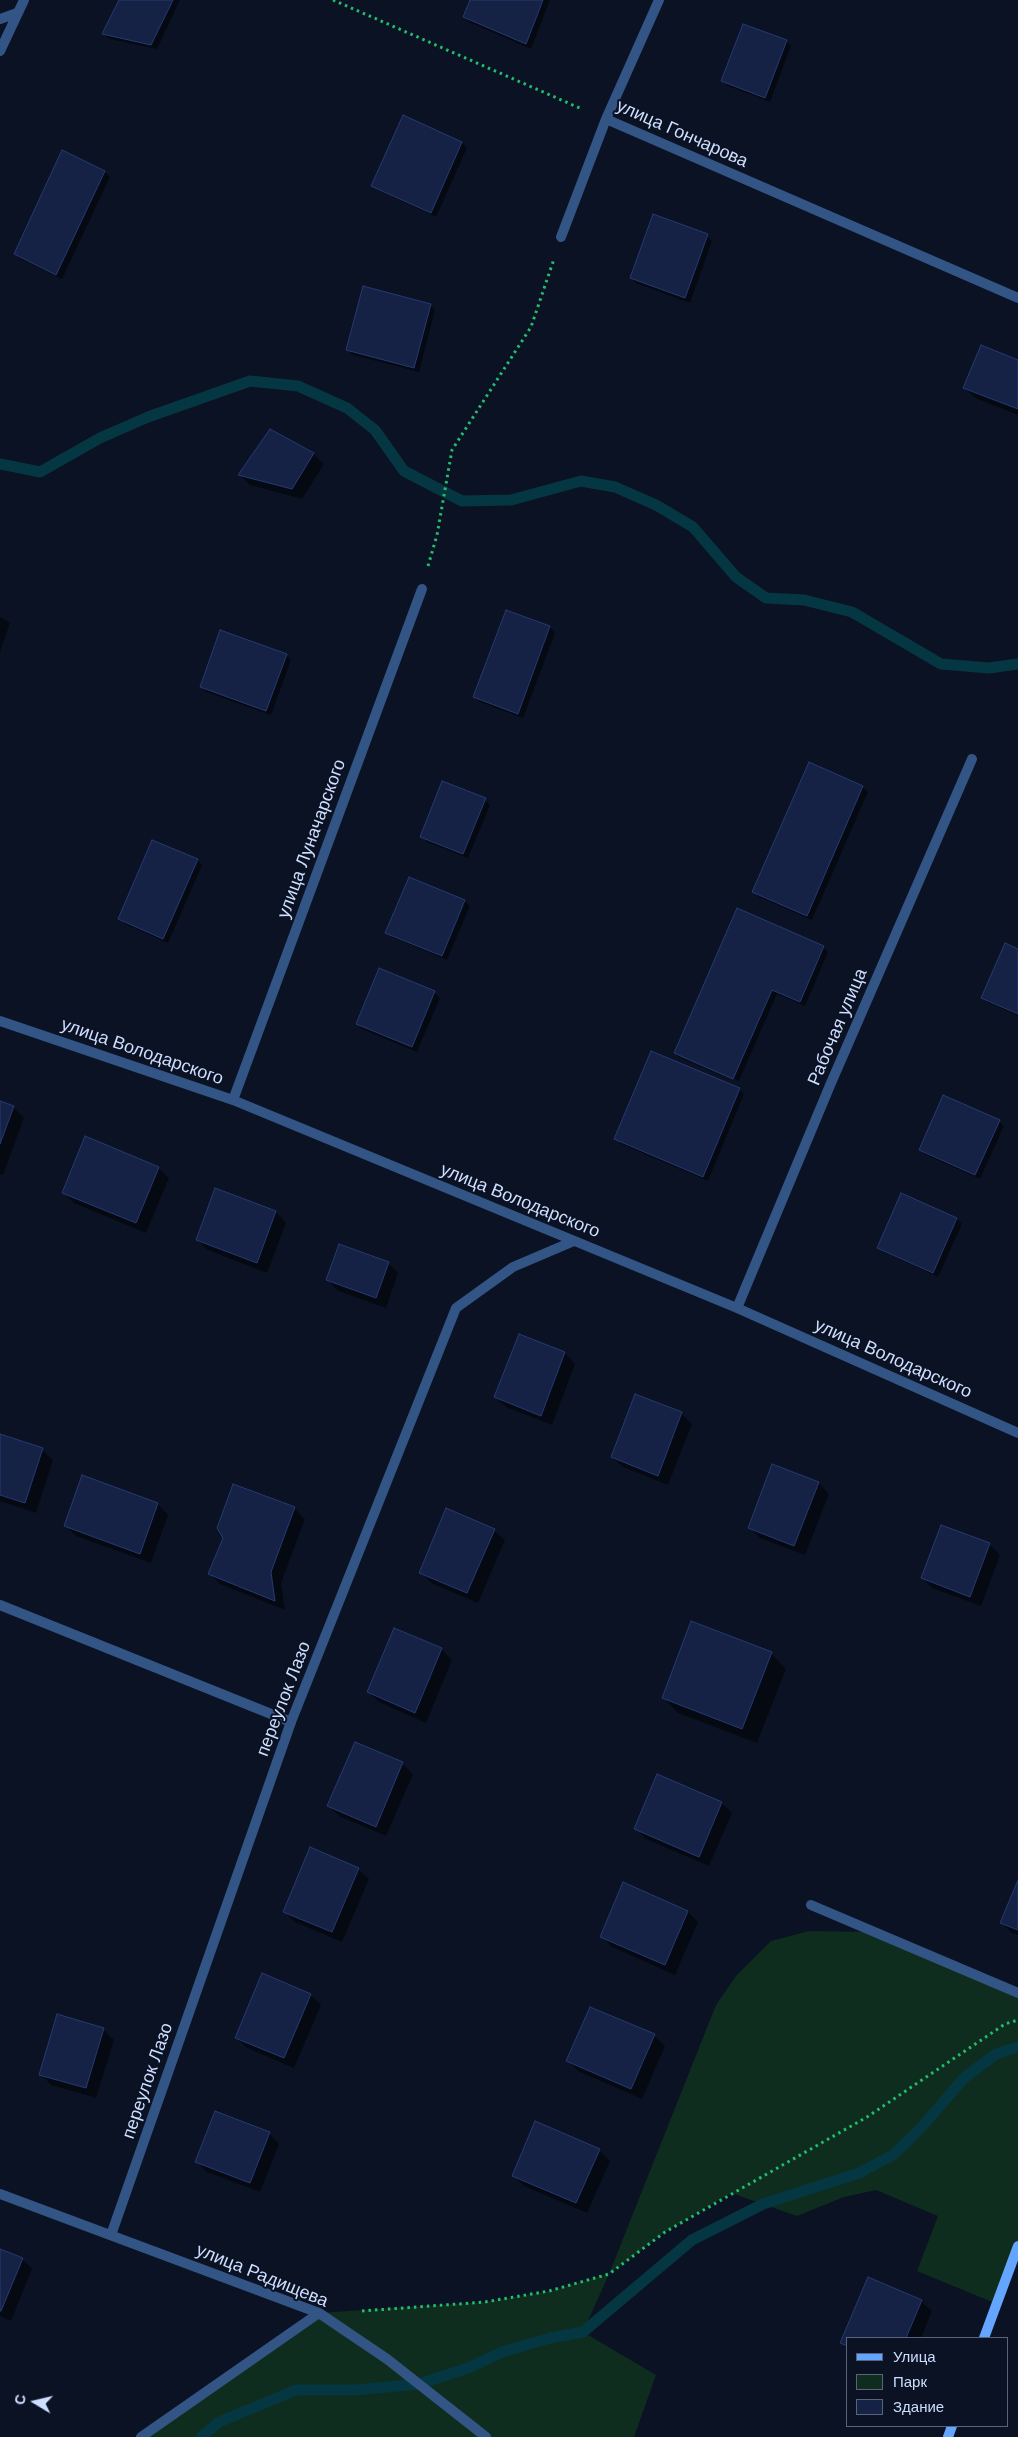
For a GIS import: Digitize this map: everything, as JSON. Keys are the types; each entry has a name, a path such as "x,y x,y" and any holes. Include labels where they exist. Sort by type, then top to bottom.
{"main road":[{"path":"984,2337 1018,2246"}],"street":[{"path":"0,51 24,0"},
{"path":"561,237 606,119 659,0"},
{"path":"0,19 17,13"},
{"name":"улица Гончарова","path":"606,119 1018,298"},
{"name":"улица Луначарского","path":"233,1100 422,589"},
{"name":"Рабочая улица","path":"737,1308 831,1083 972,759"},
{"name":"улица Володарского","path":"0,1021 233,1100 737,1308 1018,1433"},
{"name":"переулок Лазо","path":"112,2235 291,1722 456,1308 513,1267 574,1241"},
{"path":"0,1605 291,1722"},
{"path":"811,1905 1018,1993"},
{"name":"улица Радищева","path":"0,2194 319,2313 387,2358 486,2437"},
{"path":"141,2437 319,2313"}],"path":[{"name":"улица Гончарова","path":"333,0 606,119"},
{"path":"422,589 437,535 452,450 531,327 561,237"},
{"path":"319,2313 484,2302 549,2291 609,2274 666,2232 867,2116 1005,2024 1018,2020"}],"green space":[{"path":"809,1931 873,1932 1018,1993 1018,2246 997,2304 917,2271 938,2216 876,2190 844,2197 797,2216 731,2193 665,2232 609,2274 716,2005 736,1976 771,1941"},
{"path":"609,2274 583,2332 656,2375 634,2437 141,2437 319,2313 485,2302 549,2291"}],"building":[{"path":"119,0 173,0 151,45 102,34"},
{"path":"470,0 543,0 526,44 463,17"},
{"path":"743,24 787,40 765,98 721,81"},
{"path":"403,115 462,142 431,213 371,186"},
{"path":"62,150 105,171 56,275 14,254"},
{"path":"653,214 708,234 685,298 630,278"},
{"path":"363,286 431,304 414,368 346,350"},
{"path":"981,345 1018,360 1018,409 963,388"},
{"path":"270,429 314,453 292,489 238,475"},
{"path":"506,610 550,626 518,714 473,697"},
{"path":"220,630 287,654 266,711 200,687"},
{"path":"809,762 863,786 807,916 752,892"},
{"path":"442,781 486,798 463,854 420,837"},
{"path":"152,840 198,859 163,939 118,919"},
{"path":"409,877 465,900 442,956 385,933"},
{"path":"737,908 824,946 800,1002 772,990 733,1079 674,1053"},
{"path":"1005,943 1018,949 1018,1014 981,998"},
{"path":"379,968 435,991 412,1047 356,1024"},
{"path":"651,1051 740,1088 703,1177 614,1139"},
{"path":"943,1095 1000,1120 975,1175 919,1150"},
{"path":"0,1101 14,1106 0,1144"},
{"path":"85,1136 159,1167 136,1223 62,1193"},
{"path":"215,1188 276,1211 257,1263 196,1240"},
{"path":"901,1193 957,1218 933,1273 877,1248"},
{"path":"339,1244 389,1262 376,1298 326,1280"},
{"path":"519,1334 565,1352 541,1416 494,1397"},
{"path":"635,1394 682,1412 658,1476 611,1457"},
{"path":"0,1434 43,1448 25,1503 0,1495"},
{"path":"772,1464 819,1482 794,1546 748,1528"},
{"path":"82,1475 158,1503 140,1554 64,1526"},
{"path":"233,1484 295,1507 271,1572 275,1601 208,1574 223,1538 217,1528"},
{"path":"446,1508 495,1529 467,1593 419,1573"},
{"path":"941,1525 990,1543 970,1597 921,1578"},
{"path":"691,1621 772,1652 742,1729 662,1698"},
{"path":"394,1628 442,1648 415,1713 367,1692"},
{"path":"355,1742 403,1762 376,1827 327,1806"},
{"path":"657,1774 722,1802 699,1857 634,1829"},
{"path":"310,1847 359,1868 332,1932 283,1912"},
{"path":"1018,1880 1018,1930 1000,1923"},
{"path":"623,1882 688,1911 665,1965 600,1937"},
{"path":"262,1973 311,1994 284,2058 235,2038"},
{"path":"590,2007 655,2034 631,2089 566,2061"},
{"path":"57,2014 104,2028 86,2088 39,2075"},
{"path":"215,2111 270,2132 250,2183 195,2162"},
{"path":"535,2121 600,2149 576,2203 512,2176"},
{"path":"0,2249 23,2258 1,2311 0,2311"},
{"path":"868,2277 922,2300 906,2337 846,2337 846,2346 840,2343"}],"waterway":[{"path":"0,464 40,472 100,438 148,417 250,381 298,386 347,408 375,430 404,471 462,501 511,500 581,481 615,487 656,505 693,527 736,577 766,598 804,600 852,612 941,664 989,668 1018,664"},
{"path":"201,2437 219,2422 296,2390 355,2390 419,2384 468,2368 502,2352 550,2338 583,2332 692,2240 763,2204 859,2173 893,2155 920,2129 964,2078 996,2054 1018,2047"}]}
